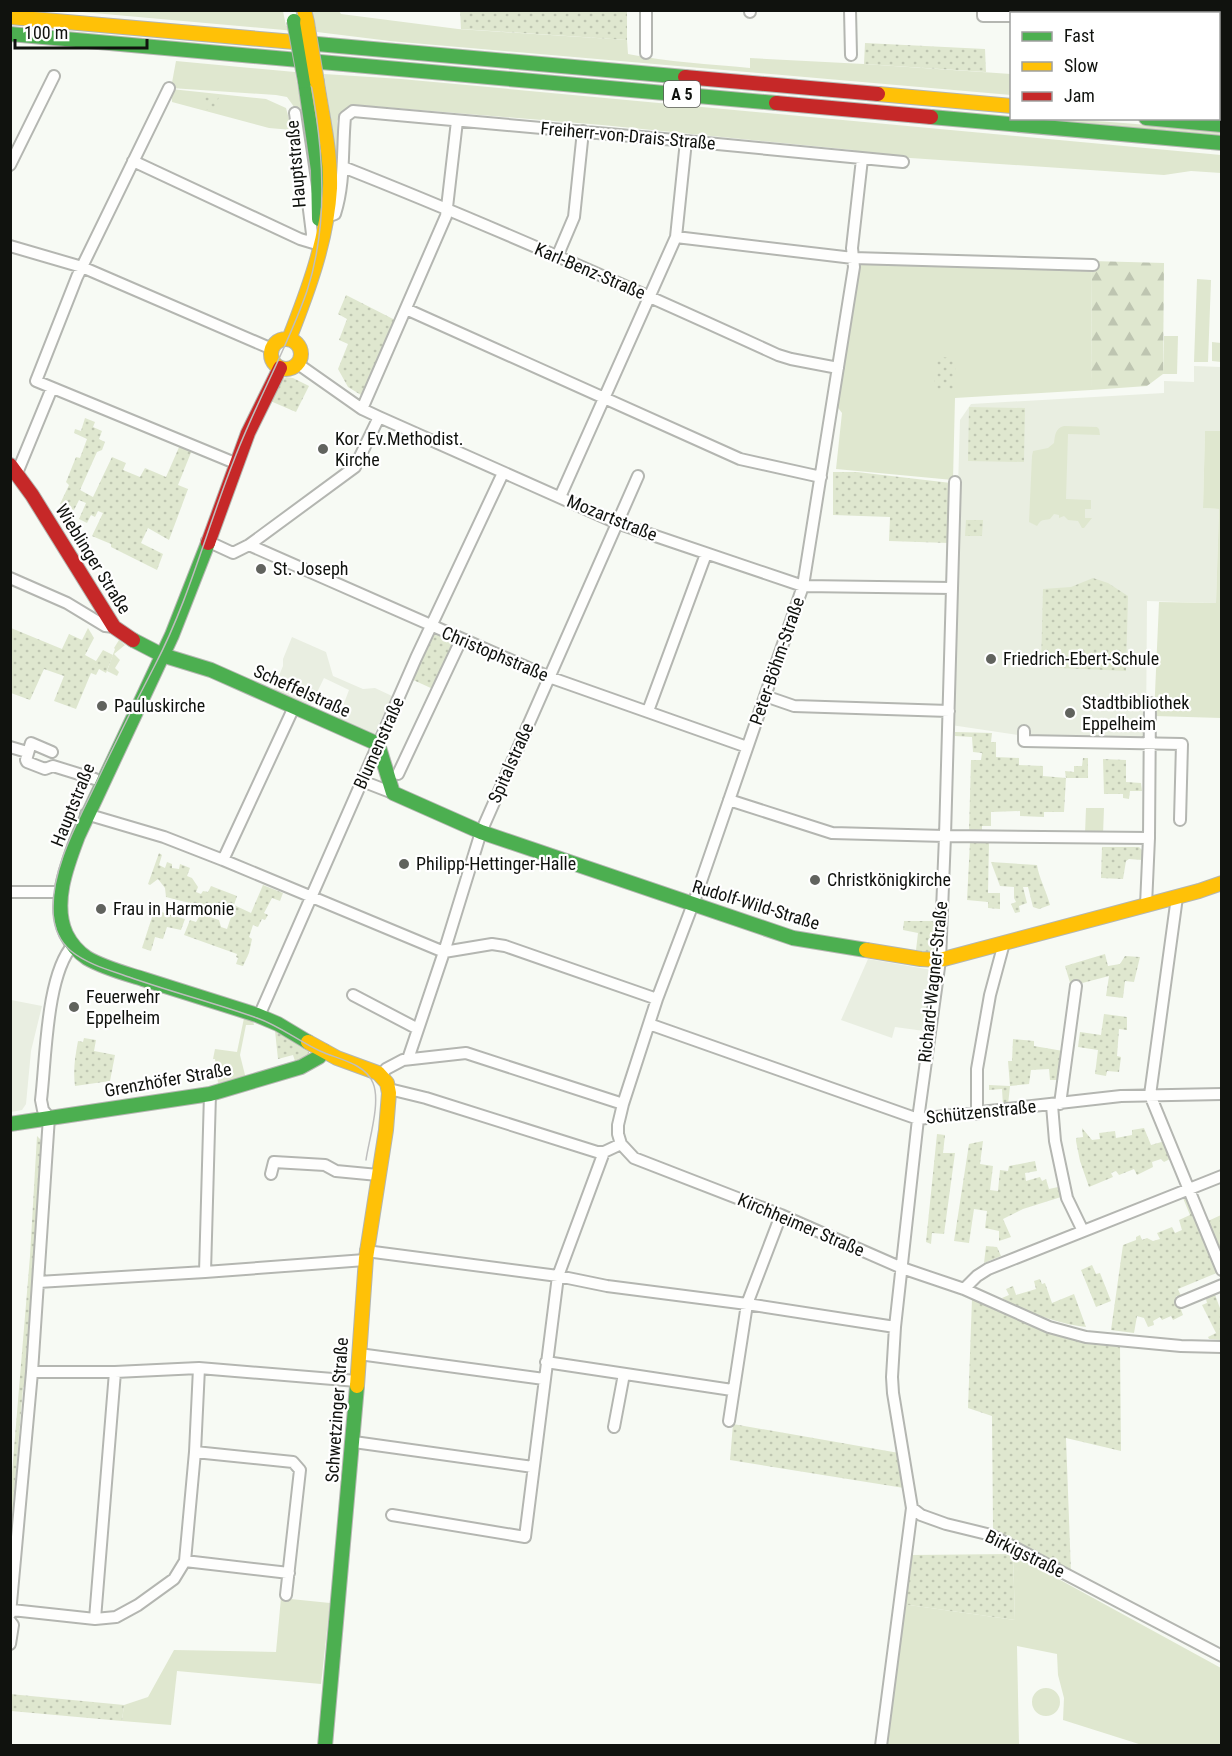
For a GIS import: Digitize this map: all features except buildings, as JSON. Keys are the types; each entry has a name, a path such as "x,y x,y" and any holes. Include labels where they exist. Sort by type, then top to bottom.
{"main road":[{"name":"A 5","path":"10,16 1010,106"},
{"path":"299,16 311,81"},
{"name":"A 5","path":"10,34 1221,142"},
{"name":"Hauptstraße","path":"311,81 328,153 330,186 327,218 315,244"},
{"name":"Hauptstraße","path":"289,339 311,284 315,244 318,170 311,81"},
{"path":"1167,120 1221,125"},
{"path":"289,339 300,349 301,357 298,364 289,369 280,368 272,360 272,348 281,340 289,339"},
{"name":"Hauptstraße","path":"73,945 63,926 61,911 62,892 72,853 86,814 186,600 235,463 257,410 280,368"},
{"name":"Wieblinger Straße","path":"14,469 114,627 124,635 162,655"},
{"name":"Scheffelstraße","path":"162,655 211,670 378,744"},
{"path":"378,744 393,793"},
{"name":"Rudolf-Wild-Straße","path":"393,793 480,832 793,938 921,959 940,960 1177,897 1221,883"},
{"path":"73,945 90,959 122,972 259,1016 385,1082"},
{"name":"Grenzhöfer Straße","path":"10,1124 210,1094 301,1067 319,1057 324,1051"},
{"name":"Schwetzinger Straße","path":"325,1746 330,1668 354,1442 366,1256 390,1105 385,1082"}],"street":[{"path":"646,10 646,53"},
{"path":"850,10 851,55"},
{"path":"983,13 1010,16"},
{"path":"10,165 54,76"},
{"path":"169,88 82,267 36,381 235,463"},
{"name":"Freiherr-von-Drais-Straße","path":"343,167 345,117 353,111 903,162"},
{"path":"295,113 315,244"},
{"path":"362,409 448,208 457,121"},
{"path":"557,256 574,217 583,131"},
{"path":"560,497 676,237 686,141"},
{"name":"Peter-Böhm-Straße","path":"621,1144 618,1125 623,1104 657,999 803,586 854,267 852,248 862,159"},
{"path":"133,161 315,244"},
{"path":"327,218 333,217 337,207 343,167"},
{"name":"Karl-Benz-Straße","path":"343,167 448,208 778,355 838,368"},
{"path":"676,237 853,258 1093,265"},
{"path":"10,246 82,267 272,348"},
{"path":"406,309 740,459 821,477"},
{"name":"Mozartstraße","path":"298,364 362,409 617,524 803,586 952,588"},
{"path":"14,469 52,388"},
{"path":"244,548 355,467 379,417"},
{"name":"Blumenstraße","path":"259,1016 430,627 502,473"},
{"name":"Spitalstraße","path":"408,1059 444,952 480,832 638,476"},
{"name":"Richard-Wagner-Straße","path":"902,1268 918,1119 940,960 955,482"},
{"name":"Christophstraße","path":"207,541 233,553 244,548 549,677 747,747"},
{"path":"648,711 705,554"},
{"path":"10,578 67,603 105,626 114,627"},
{"path":"398,774 461,640"},
{"path":"765,696 794,706 949,711"},
{"path":"1146,905 1150,703"},
{"path":"223,860 294,707"},
{"path":"1024,731 1024,741 1182,744 1180,820"},
{"path":"52,752 31,743 27,752 27,762 45,769 53,766 95,779"},
{"path":"10,747 27,752"},
{"name":"Rudolf-Wild-Straße","path":"362,781 393,793"},
{"path":"729,800 825,832 1149,838"},
{"path":"86,814 164,837 444,952 492,944 505,946 657,999"},
{"path":"10,892 62,892"},
{"path":"1177,897 1150,1095 1221,1270"},
{"path":"977,1114 977,1069 990,995 1004,943"},
{"path":"10,1644 32,1372 49,1118 43,1110 41,1100 51,999 59,967 73,945"},
{"path":"1076,986 1056,1104 1055,1141 1067,1198 1083,1231"},
{"path":"353,995 418,1029"},
{"name":"Schützenstraße","path":"649,1024 918,1119 1121,1096 1221,1094"},
{"path":"621,1144 604,1152 597,1152 426,1098 385,1082 394,1064 408,1059 466,1053 623,1104"},
{"path":"205,1272 210,1094"},
{"name":"Kirchheimer Straße","path":"621,1144 634,1158 781,1215 902,1268 964,1289 1049,1327 1086,1337 1181,1346 1221,1347"},
{"path":"392,1515 525,1536 558,1276 604,1152"},
{"path":"271,1174 274,1162 325,1165 336,1171 378,1175"},
{"path":"964,1289 988,1269 1221,1176"},
{"path":"729,1421 747,1304 781,1215"},
{"path":"38,1282 205,1272 366,1256 558,1276 607,1286 747,1304 895,1328"},
{"path":"881,1746 912,1508 893,1393 895,1328 902,1268"},
{"path":"1181,1302 1221,1285"},
{"path":"359,1354 544,1379"},
{"path":"546,1362 732,1390"},
{"path":"32,1372 199,1368 357,1381"},
{"path":"11,1615 94,1619 116,1617 138,1605 174,1579 185,1561 195,1452 199,1368"},
{"path":"94,1619 115,1371"},
{"path":"614,1427 624,1374"},
{"path":"354,1442 533,1467"},
{"path":"195,1452 297,1464 300,1470 286,1595"},
{"name":"Birkigstraße","path":"912,1508 921,1515 946,1524 991,1535 1221,1656"},
{"path":"185,1561 289,1573"}],"shaded area":[{"path":"1194,366 1221,367 1221,431 1205,431 1203,508 1219,509 1216,603 1147,601 1146,738 1032,737 951,725 960,420 971,404 1164,393 1164,381 1194,382"},
{"path":"292,637 326,652 333,676 363,689 375,688 392,696 374,735 338,719 349,690 324,678 311,705 273,690"},
{"path":"868,959 932,970 924,1031 895,1027 892,1038 841,1020"},
{"path":"11,1000 42,1006 31,1051 26,1104 22,1110 11,1112"}],"green space":[{"path":"71,11 283,11 286,26 295,27 295,31"},
{"path":"312,11 339,11 341,14 458,29 627,40 628,54 704,64 750,68 750,58 1010,74 1010,95 390,41 317,32"},
{"path":"460,11 627,11 627,40 461,29"},
{"path":"865,43 985,49 986,72 864,64"},
{"path":"176,61 295,72 302,110 297,111 287,97 276,95 171,88"},
{"path":"324,74 401,79 1221,155 1221,173 1191,171 1164,175 866,155 853,150 602,125 358,105 344,110 337,121 340,160 337,160"},
{"path":"171,89 266,99 286,108 292,130 269,128 172,102"},
{"path":"205,96 219,96 215,111 203,109"},
{"path":"1044,120 1126,123 1221,132 1221,135"},
{"path":"856,261 1092,261 1091,390 955,398 953,480 836,469 842,413 836,405"},
{"path":"1092,261 1164,263 1163,374 1147,386 1091,390"},
{"path":"1197,279 1211,280 1208,362 1194,362"},
{"path":"346,295 395,320 361,395 348,387 338,369 348,344 339,340 347,319 338,314"},
{"path":"1164,336 1178,336 1177,374 1163,374"},
{"path":"1212,342 1221,343 1221,362 1212,361"},
{"path":"936,357 956,358 954,391 934,390"},
{"path":"286,377 309,386 296,412 268,400"},
{"path":"969,407 1025,408 1024,462 968,461"},
{"path":"85,418 95,422 93,427 102,431 99,439 105,442 102,450 97,452 80,490 93,497 112,457 126,463 123,470 140,477 145,468 166,477 180,445 192,450 178,485 188,489 169,540 148,528 141,543 163,554 157,570 92,536 103,513 98,511 95,517 91,515 87,523 79,519 86,503 79,500 74,510 60,504 69,485 66,482 76,457 80,458 87,439 74,433 75,429 81,431"},
{"path":"1064,426 1097,427 1099,429 1100,435 1068,434 1066,499 1091,500 1091,509 1085,509 1085,518 1092,518 1084,528 1078,521 1068,520 1064,516 1059,518 1059,515 1054,514 1037,526 1029,522 1033,451 1048,448 1054,443 1057,430"},
{"path":"1205,431 1221,431 1221,718 1154,716 1159,602 1216,603 1219,509 1203,508"},
{"path":"833,472 857,472 951,483 949,543 889,541 890,517 833,515"},
{"path":"966,520 983,520 982,536 965,536"},
{"path":"1093,578 1108,583 1128,596 1126,671 1041,667 1043,589 1071,587"},
{"path":"11,628 62,649 69,634 82,640 88,628 94,638 85,655 96,661 103,650 113,655 106,673 99,669 96,675 91,673 76,709 54,701 64,676 44,669 30,700 11,693"},
{"path":"432,632 454,642 433,689 411,679"},
{"path":"119,640 125,645 114,654 120,660 115,668 119,672 117,676 107,671"},
{"path":"955,732 992,733 991,742 996,742 996,757 1019,758 1019,765 1043,766 1043,776 1066,778 1064,812 1044,812 1044,817 1020,816 1020,811 991,812 991,826 982,826 982,831 969,832 971,760 981,760 982,753 973,752 972,737 955,736"},
{"path":"1083,758 1088,758 1088,778 1066,778 1065,771 1074,772 1074,766 1082,766"},
{"path":"1103,759 1126,760 1126,782 1141,783 1142,791 1130,791 1129,799 1123,798 1123,794 1104,794"},
{"path":"1086,808 1104,808 1103,835 1085,834"},
{"path":"970,842 989,842 988,893 1000,893 1000,909 988,908 988,902 967,900"},
{"path":"1102,847 1139,847 1143,851 1142,860 1129,859 1126,861 1123,879 1101,878"},
{"path":"159,853 162,855 159,865 165,868 167,862 172,864 172,868 179,869 180,864 190,868 187,876 192,878 198,887 196,892 201,894 203,891 208,892 211,886 237,896 234,905 251,913 263,885 283,893 280,901 272,898 264,913 268,915 265,920 262,919 258,927 253,925 249,937 252,939 249,953 243,966 236,964 237,954 184,935 190,920 196,922 204,915 219,920 221,927 227,929 231,917 166,897 165,888 158,879 148,884"},
{"path":"991,862 1037,865 1050,905 1039,909 1033,907 1028,887 1023,887 1027,903 1019,906 1020,912 1015,913 1011,904 1016,902 1014,887 1000,886"},
{"path":"158,911 185,919 181,930 167,927 163,939 155,937 151,951 142,948 153,914"},
{"path":"904,921 932,921 937,924 936,949 929,952 916,950 918,933 903,930"},
{"path":"1105,954 1108,966 1120,964 1125,956 1140,957 1134,982 1125,981 1123,998 1106,996 1109,976 1071,986 1065,966"},
{"path":"1104,1014 1127,1017 1127,1030 1119,1029 1117,1056 1121,1057 1119,1072 1107,1071 1106,1076 1095,1074 1098,1050 1078,1047 1080,1032 1101,1035"},
{"path":"244,1018 253,1021 254,1025 246,1025 240,1055 246,1079 218,1083 215,1059 213,1059 215,1049 237,1052"},
{"path":"275,1031 310,1050 307,1057 295,1061 293,1055 278,1059"},
{"path":"84,1038 96,1040 94,1051 115,1055 110,1081 75,1086 78,1041 83,1042"},
{"path":"1013,1039 1034,1041 1034,1046 1063,1051 1059,1080 1050,1080 1049,1069 1031,1070 1029,1084 1010,1086 1008,1061 1012,1061"},
{"path":"989,1085 1010,1086 1008,1105 1003,1106 1002,1089 989,1090"},
{"path":"1082,1128 1092,1140 1100,1139 1099,1133 1115,1131 1116,1138 1132,1135 1132,1130 1144,1128 1151,1145 1165,1141 1172,1158 1164,1162 1161,1159 1152,1162 1153,1167 1137,1175 1134,1169 1119,1175 1116,1171 1111,1173 1113,1177 1089,1187 1076,1141 1076,1138 1083,1137"},
{"path":"937,1134 945,1135 943,1153 955,1153 944,1234 932,1233 931,1244 926,1242"},
{"path":"37,1136 41,1140 37,1249 11,1531 11,1485 30,1256"},
{"path":"983,1141 980,1164 993,1166 990,1190 998,1191 1000,1170 1008,1171 1009,1166 1035,1161 1037,1171 1025,1173 1026,1181 1040,1177 1042,1181 1046,1179 1049,1189 1058,1187 1061,1197 1023,1209 1003,1219 1011,1237 999,1241 999,1231 985,1228 987,1211 974,1209 969,1243 954,1241 969,1144"},
{"path":"1187,1196 1219,1272 1178,1289 1181,1296 1176,1296 1183,1315 1173,1320 1171,1316 1162,1320 1160,1317 1153,1321 1154,1325 1148,1327 1144,1318 1137,1316 1134,1333 1111,1330 1123,1245 1136,1240 1136,1237 1140,1235 1142,1240 1147,1238 1153,1241 1160,1239 1157,1233 1172,1227 1175,1233 1182,1230 1179,1220 1190,1215 1183,1198"},
{"path":"1221,1215 1222,1217 1221,1254 1208,1221"},
{"path":"986,1246 997,1247 1001,1256 984,1263"},
{"path":"1092,1265 1096,1274 1100,1273 1111,1301 1096,1307 1081,1270"},
{"path":"1040,1279 1042,1284 1045,1283 1052,1303 1074,1294 1086,1327 1042,1317 1002,1298 1009,1295 1006,1289 1013,1286 1016,1295 1036,1289 1034,1281"},
{"path":"1214,1292 1221,1311 1221,1340 1209,1339 1208,1337 1216,1333 1202,1305 1207,1303 1205,1295"},
{"path":"972,1299 1011,1314 1120,1344 1121,1451 1066,1438 1071,1573 993,1529 992,1416 968,1408"},
{"path":"733,1424 899,1453 904,1488 730,1460"},
{"path":"1013,1554 1221,1668 1221,1745 1142,1745 1063,1720 1064,1698 1058,1675 1057,1654 1017,1646 1019,1745 884,1746 902,1604 1015,1620"},
{"path":"1013,1554 1015,1620 902,1604 908,1555"},
{"path":"281,1598 330,1603 321,1684 177,1671 171,1725 122,1721 124,1705 148,1697 174,1650 276,1652"},
{"path":"1046,1688 1056,1692 1060,1702 1056,1712 1046,1716 1036,1712 1032,1702 1036,1692"},
{"path":"10,1694 124,1705 122,1721 11,1711"}],"tram line":[{"path":"296,10 316,115 322,186 321,221 316,256 307,291 234,460 178,615 75,827 61,861 53,913 56,929 63,943 84,960 265,1021 312,1047 350,1062 364,1071 373,1083 376,1100 366,1160"}],"traffic: fast":[{"path":"294,21 305,81"},
{"path":"10,34 776,103"},
{"path":"306,43 685,77"},
{"path":"305,81 318,170 319,219"},
{"path":"931,117 1222,143"},
{"path":"1168,120 1222,125"},
{"path":"208,543 172,635 78,836 63,884 60,910 62,922 72,944 94,962 257,1015 278,1024 308,1042"},
{"path":"133,640 162,655 211,670 378,744 393,793 481,832 793,938 866,950"},
{"path":"10,1124 210,1094 301,1067 319,1057 324,1051"},
{"path":"325,1746 357,1386"}],"traffic: slow":[{"path":"304,10 307,22"},
{"path":"10,17 306,43"},
{"path":"307,22 317,82"},
{"path":"289,339 316,265 328,207 329,161 317,82"},
{"path":"878,94 1010,106"},
{"path":"286,339 297,343 301,354 297,365 286,369 275,365 271,354 275,343 286,339"},
{"path":"866,950 940,960 1222,883"},
{"path":"308,1042 337,1058 378,1073 387,1083 389,1093 386,1130 366,1258 357,1386"}],"traffic: jam":[{"path":"685,77 878,94"},
{"path":"776,103 931,117"},
{"path":"208,543 248,433 280,368"},
{"path":"10,465 32,495 114,627 133,640"}],"place":[{"name":"Kor. Ev.Methodist. Kirche","path":"323,449"},
{"name":"St. Joseph","path":"261,569"},
{"name":"Friedrich-Ebert-Schule","path":"991,659"},
{"name":"Pauluskirche","path":"102,706"},
{"name":"Stadtbibliothek Eppelheim","path":"1070,713"},
{"name":"Philipp-Hettinger-Halle","path":"404,864"},
{"name":"Christkönigkirche","path":"815,880"},
{"name":"Frau in Harmonie","path":"101,909"},
{"name":"Feuerwehr Eppelheim","path":"74,1007"}]}
